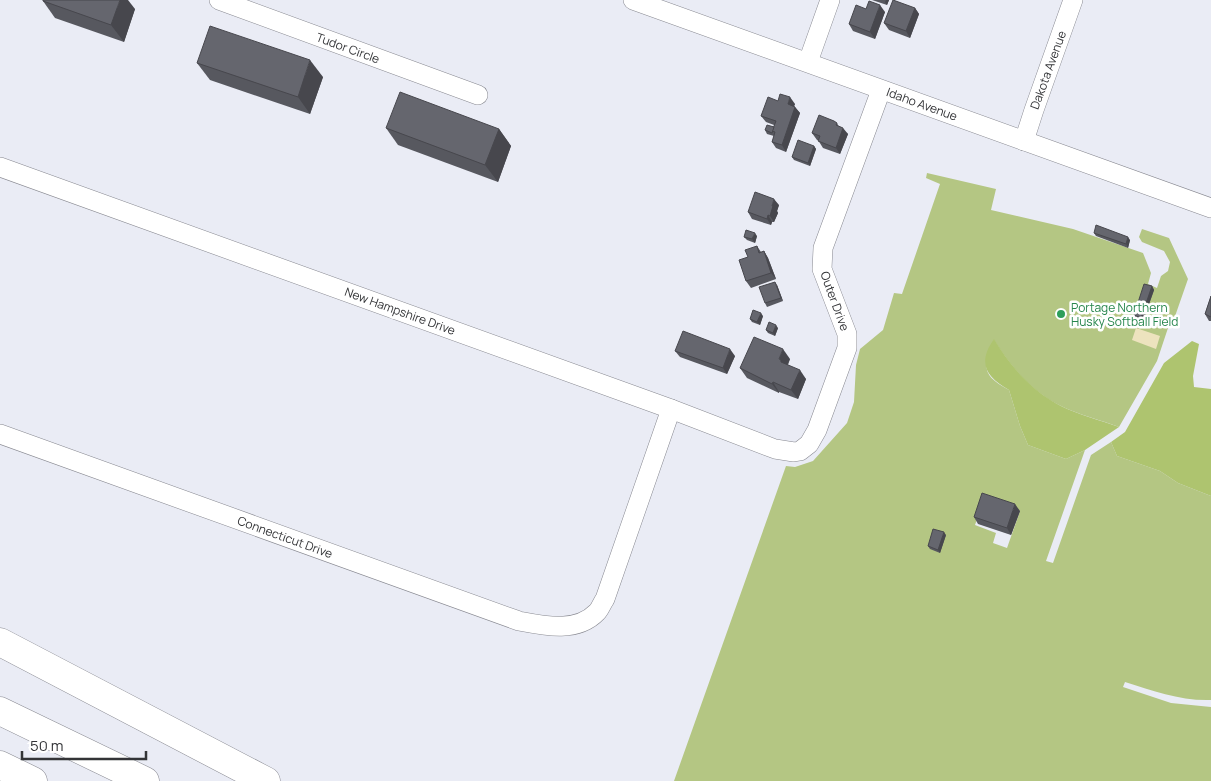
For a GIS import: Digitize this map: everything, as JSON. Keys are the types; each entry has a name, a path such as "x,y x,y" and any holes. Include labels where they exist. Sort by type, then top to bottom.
{"highway":[{"path":"0,642 266,781"},
{"path":"0,711 145,781"},
{"path":"0,765 33,781"}],"street":[{"name":"Tudor Circle","path":"219,0 478,95"},
{"name":"Idaho Avenue","path":"633,0 1211,208"},
{"path":"808,62 830,0"},
{"name":"Dakota Avenue","path":"1024,141 1073,0"},
{"name":"Outer Drive","path":"800,451 809,444 817,430 847,348 848,334 822,269 821,260 823,248 881,90"},
{"name":"New Hampshire Drive","path":"0,168 671,409 775,450 800,451"},
{"name":"Connecticut Drive","path":"0,434 519,621 544,626 572,625 581,624 598,612 605,599 671,409"}],"green space":[{"path":"927,173 996,189 991,210 1073,229 1143,253 1151,273 1148,284 1157,288 1161,276 1168,271 1170,262 1164,251 1142,242 1139,237 1142,229 1169,238 1188,279 1173,322 1166,320 1164,326 1168,328 1157,361 1119,427 1068,409 1041,394 1015,369 994,340 988,357 987,370 993,380 1009,390 1028,445 1066,459 1085,450 1046,561 1053,563 1091,455 1111,442 1117,456 1160,471 1178,483 1211,496 1211,700 1178,697 1125,682 1123,687 1171,703 1211,707 1211,781 674,781 786,466 795,467 813,461 847,423 854,402 856,365 860,349 883,330 894,293 902,294 940,184 926,178","holes":["985,497 1020,511 1007,548 993,543 996,533 975,525"]},
{"path":"994,339 1015,369 1050,400 1082,415 1119,427 1085,450 1066,459 1028,445 1009,390 995,380 986,369 986,355"},
{"path":"1192,341 1199,344 1193,376 1194,387 1211,389 1211,496 1178,483 1160,471 1117,456 1111,442 1125,432 1164,363"}],"sand":[{"path":"1136,328 1160,336 1156,349 1132,340"}],"building":[{"path":"43,0 120,0 111,25"},
{"path":"893,0 915,8 906,31 884,23"},
{"path":"869,1 880,5 870,32 849,24 856,5 866,9"},
{"path":"210,26 310,60 298,97 197,63"},
{"path":"400,92 499,129 485,165 386,128"},
{"path":"780,94 790,97 788,104 795,107 782,145 772,142 775,132 772,131 776,121 761,116 768,97 778,101"},
{"path":"819,115 834,121 837,123 836,125 843,128 836,148 818,141 820,136 812,133"},
{"path":"767,125 774,127 772,133 765,130"},
{"path":"798,140 814,146 808,163 792,157"},
{"path":"755,192 774,199 770,216 768,215 767,219 748,212"},
{"path":"1096,225 1128,237 1126,244 1094,233"},
{"path":"746,230 755,233 752,239 744,237"},
{"path":"757,246 759,253 764,251 771,273 746,281 739,260 748,257 745,250"},
{"path":"775,282 781,298 765,303 759,287"},
{"path":"1144,284 1152,286 1141,318 1134,315"},
{"path":"1211,296 1211,317 1205,314"},
{"path":"753,310 761,313 757,322 750,319"},
{"path":"769,322 776,325 773,333 766,330"},
{"path":"683,331 730,349 723,368 675,351"},
{"path":"754,337 783,349 779,359 781,362 800,370 791,390 773,382 772,384 740,368"},
{"path":"982,493 1015,504 1007,528 974,517"},
{"path":"933,529 944,532 938,550 928,546"}],"place":[{"name":"Portage Northern Husky Softball Field","path":"1061,314"}]}
